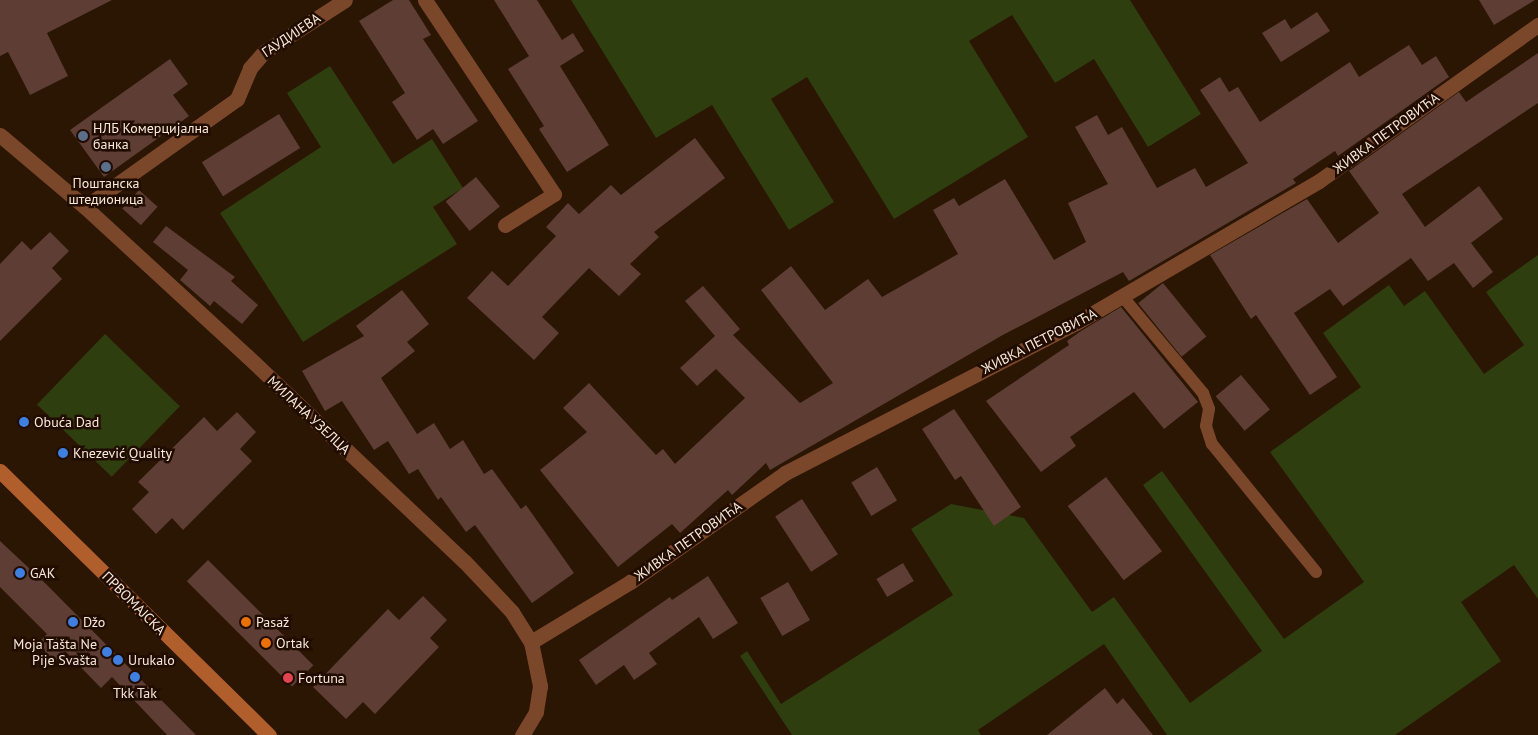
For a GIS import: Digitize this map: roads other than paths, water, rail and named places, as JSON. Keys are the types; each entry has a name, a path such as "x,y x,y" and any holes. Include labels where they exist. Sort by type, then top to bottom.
{"main road":[{"name":"ПРВОМАЈСКА","path":"0,471 269,735"}],"street":[{"name":"ГАУДИЈЕВА","path":"85,207 237,99 250,68 264,52 345,0"},
{"path":"425,0 554,194 505,225"},
{"name":"ЖИВКА ПЕТРОВИЋА","path":"531,642 630,582 785,473 1123,297 1319,181 1538,25"},
{"name":"МИЛАНА УЗЕЛЦА","path":"0,135 85,207 464,561 512,612 531,642 540,686 539,702 522,735"}],"lane":[{"path":"1123,297 1203,393 1209,409 1206,426 1212,444 1316,572"}],"place":[{"name":"НЛБ Комерцијална банка","path":"83,136"},
{"name":"Поштанска штедионица","path":"106,167"},
{"name":"Obuća Dad","path":"24,422"},
{"name":"Knezević Quality","path":"63,453"},
{"name":"GAK","path":"20,573"},
{"name":"Džo","path":"73,622"},
{"name":"Pasaž","path":"246,622"},
{"name":"Ortak","path":"266,643"},
{"name":"Moja Tašta Ne Pije Svašta","path":"107,652"},
{"name":"Urukalo","path":"118,660"},
{"name":"Tkk Tak","path":"135,677"},
{"name":"Fortuna","path":"288,678"}]}
